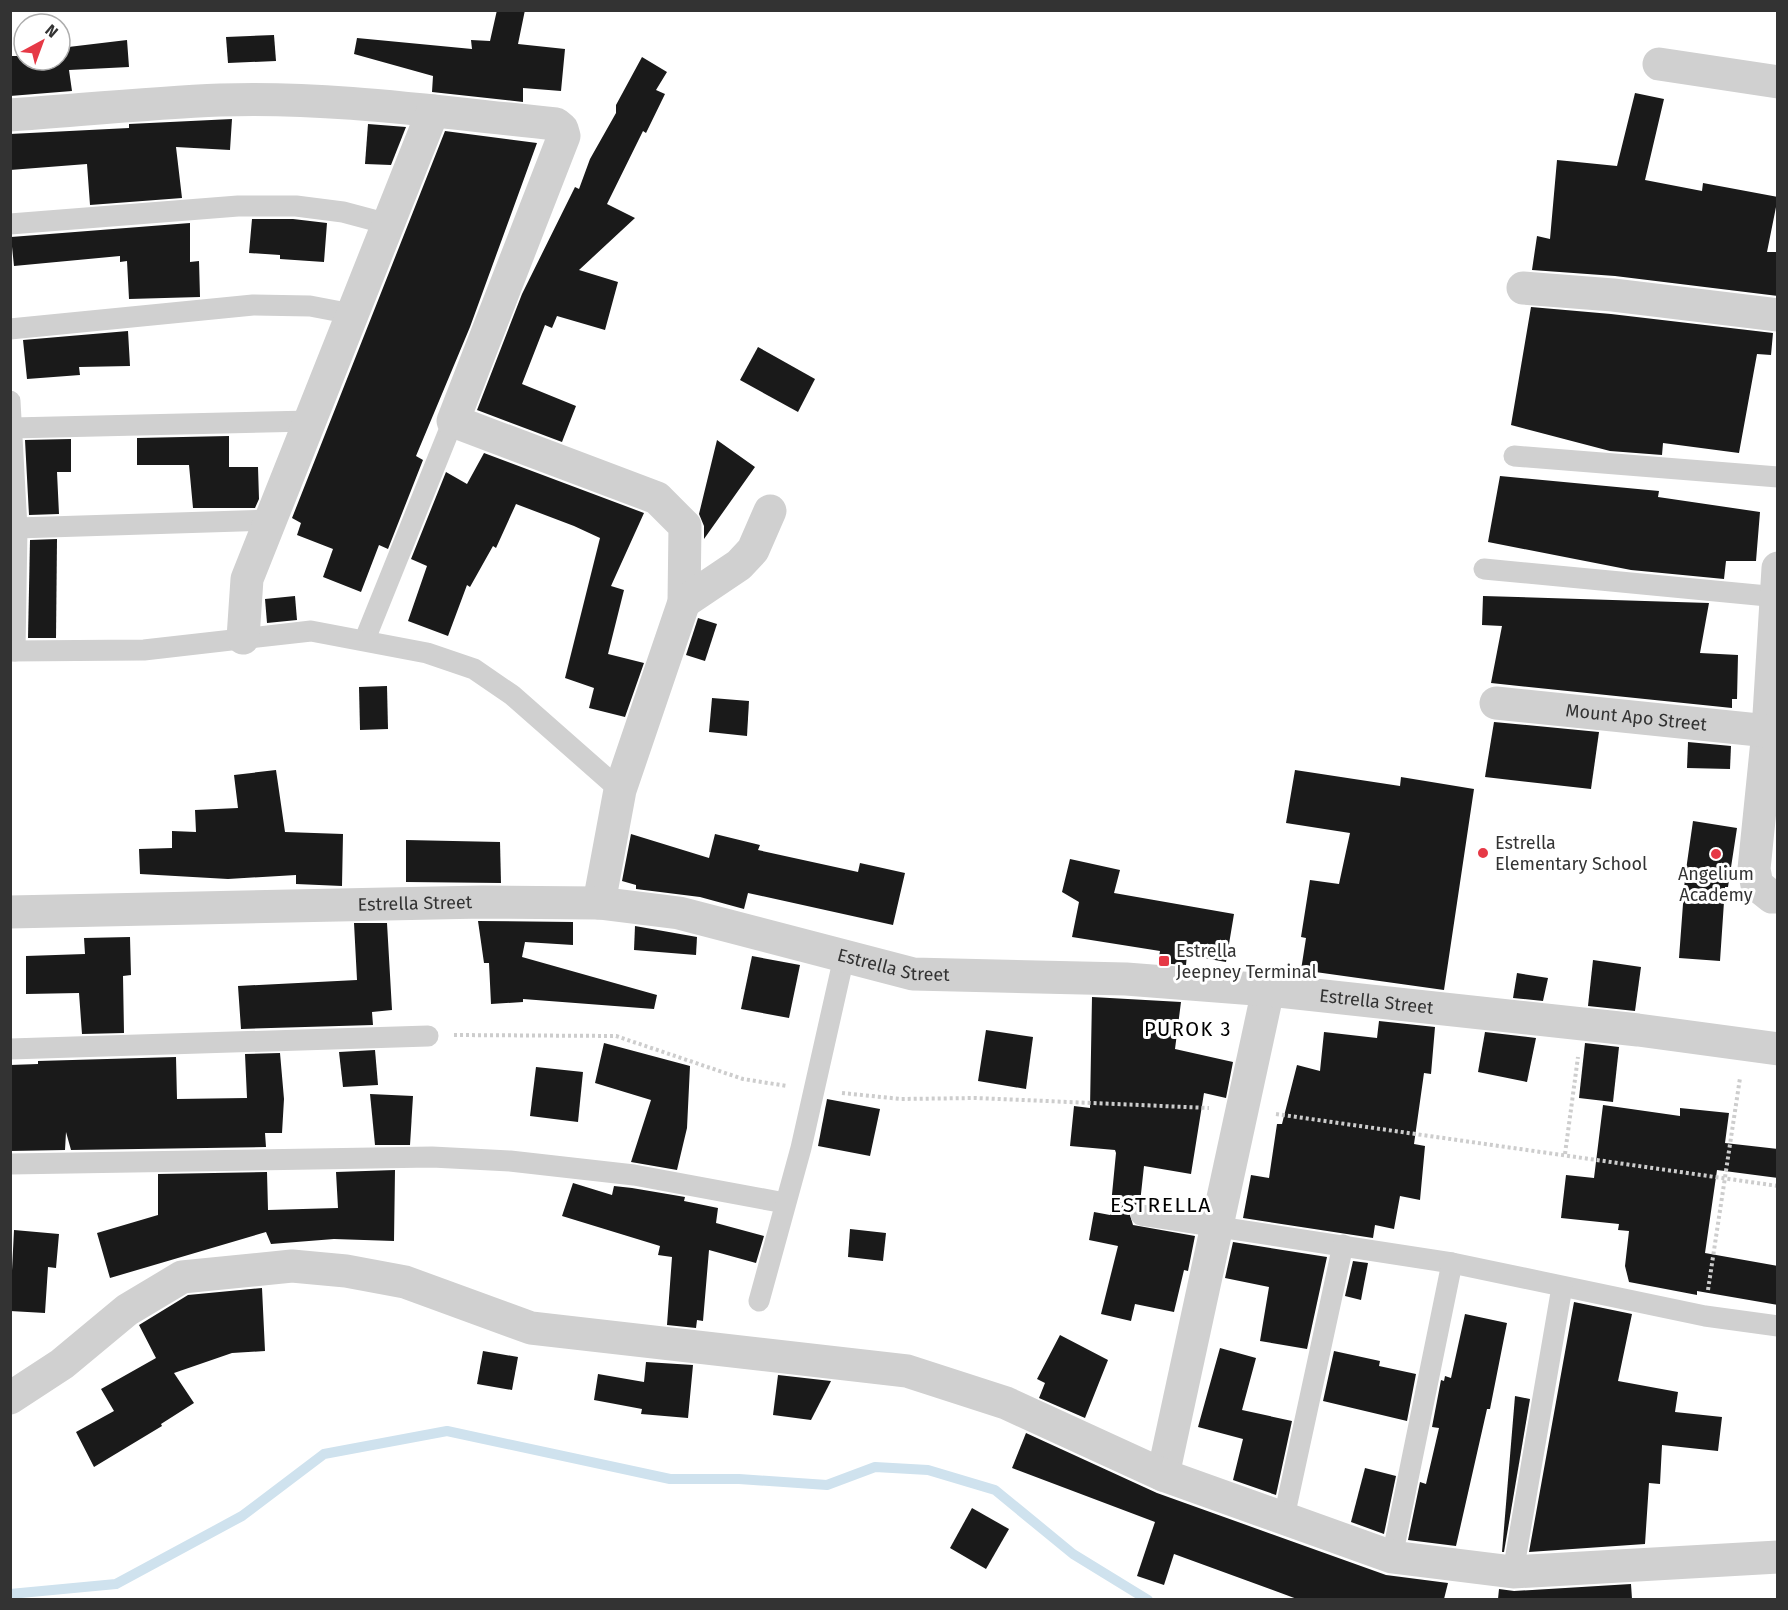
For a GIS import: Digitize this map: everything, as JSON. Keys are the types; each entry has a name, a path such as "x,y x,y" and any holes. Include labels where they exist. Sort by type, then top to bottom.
{"street":[{"path":"1659,64 1778,82"},
{"path":"10,115 220,100 292,100 433,111 556,124 562,129 564,136 453,421 657,498 685,526 684,602 620,790 599,903"},
{"path":"243,638 247,579 433,111"},
{"path":"1523,288 1613,295 1778,315"},
{"path":"684,602 739,565 753,550 770,511"},
{"path":"1777,587 1773,731 1754,868 1757,885 1772,897 1778,897"},
{"name":"Mount Apo Street","path":"1496,703 1773,731"},
{"name":"Estrella Street","path":"10,912 483,902 599,903 679,912 913,974 1126,979 1268,990 1583,1024 1778,1049"},
{"path":"1163,1475 1268,990"},
{"path":"10,1398 62,1364 127,1310 182,1277 292,1266 346,1271 405,1282 531,1328 907,1371 1006,1403 1163,1475 1392,1557 1512,1572 1778,1557"}],"lane":[{"path":"10,224 238,206 296,206 343,212 388,224"},
{"path":"10,328 253,304 310,306 352,314"},
{"path":"10,401 17,528 13,651 144,650 311,631 365,639 427,653 474,669 512,695 620,790"},
{"path":"12,428 310,421"},
{"path":"365,639 453,421"},
{"path":"1514,456 1778,477"},
{"path":"17,528 269,520"},
{"path":"1484,569 1777,587"},
{"path":"759,1301 814,1091 844,957"},
{"path":"10,1049 428,1036"},
{"path":"10,1164 160,1159 432,1156 634,1175 785,1203"},
{"path":"1141,1215 1452,1263 1705,1316 1778,1326"},
{"path":"1284,1517 1343,1245"},
{"path":"1392,1557 1452,1263"},
{"path":"1512,1572 1562,1287"}],"path":[{"path":"1565,1154 1583,1024"},
{"path":"428,1036 505,1034 616,1036 743,1079 814,1091 901,1099 976,1098 1242,1109 1778,1186"},
{"path":"1705,1316 1724,1177 1746,1045"}],"building":[{"path":"497,10 525,10 518,44 565,49 561,91 523,88 523,102 432,92 433,76 354,54 357,38 472,49 471,40 490,41"},
{"path":"274,35 276,61 228,63 226,37"},
{"path":"127,40 129,67 72,70 72,47"},
{"path":"10,56 12,56 12,72 69,72 72,91 10,96"},
{"path":"642,57 667,72 656,90 665,94 646,133 643,131 607,204 635,218 579,270 618,282 605,330 557,316 552,328 545,325 522,384 576,406 562,442 477,410 522,294 575,187 579,189 590,159 616,113 616,105"},
{"path":"1635,93 1664,99 1645,180 1702,191 1703,183 1778,197 1767,252 1778,252 1778,296 1615,276 1532,270 1537,236 1550,239 1557,160 1617,166"},
{"path":"232,119 230,150 176,147 182,198 90,205 87,164 10,170 10,134 129,128 129,124"},
{"path":"368,124 406,127 391,165 365,164"},
{"path":"445,131 537,143 470,327 416,456 423,460 388,549 379,545 361,592 323,577 333,549 297,535 301,523 292,518"},
{"path":"252,219 293,219 327,223 324,262 280,259 280,255 249,253"},
{"path":"190,223 190,262 199,261 200,297 129,299 127,261 120,262 120,256 14,266 11,237"},
{"path":"1531,307 1773,333 1771,355 1757,354 1739,453 1663,443 1662,455 1610,451 1511,425"},
{"path":"128,331 130,366 79,367 80,375 27,379 23,340"},
{"path":"758,347 815,379 798,412 740,380"},
{"path":"229,436 229,467 258,467 259,499 255,508 193,508 189,465 137,465 137,438"},
{"path":"71,439 71,472 57,472 59,514 29,515 25,440"},
{"path":"717,440 755,467 704,539 704,526 699,514"},
{"path":"484,453 644,513 611,586 624,590 608,654 644,663 625,717 589,708 594,688 565,678 600,538 574,526 516,504 496,548 493,546 470,587 467,585 448,636 408,621 427,566 411,559 446,472 467,484"},
{"path":"1500,476 1659,491 1658,497 1760,512 1756,561 1726,561 1724,579 1631,570 1488,542"},
{"path":"57,539 56,638 28,638 30,540"},
{"path":"295,596 297,620 267,623 265,599"},
{"path":"1483,596 1709,603 1700,653 1738,655 1737,699 1732,699 1732,708 1491,683 1502,626 1482,625"},
{"path":"698,618 717,624 705,661 686,655"},
{"path":"387,686 388,729 360,730 359,687"},
{"path":"712,698 749,701 747,736 709,732"},
{"path":"1494,722 1599,732 1591,789 1485,777"},
{"path":"1688,742 1731,746 1730,769 1687,768"},
{"path":"276,770 285,832 343,834 342,886 296,884 296,875 228,879 140,874 139,849 172,848 172,831 196,832 195,810 238,808 234,775"},
{"path":"1295,770 1400,786 1401,777 1474,789 1444,990 1301,970 1306,938 1301,937 1310,880 1339,884 1350,833 1286,823"},
{"path":"1693,821 1737,828 1728,887 1725,887 1720,961 1679,958 1685,877"},
{"path":"631,834 709,858 715,834 760,845 758,850 858,872 860,863 905,873 893,925 748,893 744,909 700,897 636,889 636,885 622,881"},
{"path":"406,840 500,842 501,883 406,882"},
{"path":"1070,859 1120,870 1114,893 1234,914 1226,962 1187,955 1186,965 1158,963 1160,951 1072,937 1079,902 1062,892"},
{"path":"478,921 573,922 573,945 525,942 522,957 657,995 654,1009 523,999 523,1002 491,1004 489,963 484,963"},
{"path":"354,923 387,923 392,1010 372,1012 373,1025 241,1029 238,986 357,980"},
{"path":"635,926 697,937 696,955 634,950"},
{"path":"130,937 131,975 123,976 124,1033 82,1034 79,993 26,994 26,956 85,954 84,938"},
{"path":"752,956 800,965 789,1018 741,1009"},
{"path":"1593,960 1641,967 1635,1011 1588,1006"},
{"path":"1517,973 1548,978 1543,1001 1513,998"},
{"path":"1092,997 1181,1002 1175,1049 1233,1062 1226,1098 1204,1093 1191,1174 1144,1166 1140,1203 1131,1207 1129,1212 1133,1225 1195,1236 1188,1271 1184,1270 1174,1312 1135,1304 1131,1321 1101,1314 1118,1246 1089,1240 1094,1212 1110,1215 1115,1150 1070,1146 1074,1106 1090,1108"},
{"path":"1379,1021 1435,1027 1431,1074 1424,1073 1414,1144 1425,1146 1420,1200 1400,1196 1394,1229 1375,1225 1373,1238 1243,1218 1251,1175 1269,1178 1277,1124 1282,1124 1297,1065 1320,1071 1324,1032 1377,1038"},
{"path":"986,1030 1033,1037 1026,1089 978,1081"},
{"path":"1485,1032 1536,1038 1527,1082 1478,1072"},
{"path":"604,1043 690,1066 687,1128 677,1170 631,1162 651,1100 595,1083"},
{"path":"1585,1043 1619,1047 1613,1102 1579,1098"},
{"path":"375,1050 378,1085 343,1087 339,1052"},
{"path":"280,1053 284,1099 282,1133 265,1133 266,1147 71,1150 66,1132 65,1150 10,1151 10,1065 38,1064 38,1061 176,1057 177,1099 247,1098 245,1054"},
{"path":"536,1067 583,1072 578,1122 530,1116"},
{"path":"370,1094 413,1096 410,1145 375,1145"},
{"path":"827,1099 880,1109 870,1156 818,1146"},
{"path":"1603,1105 1680,1116 1680,1108 1729,1113 1725,1143 1778,1149 1778,1178 1717,1170 1705,1253 1778,1266 1778,1305 1697,1291 1697,1295 1629,1282 1625,1266 1629,1231 1618,1230 1619,1224 1561,1218 1566,1175 1594,1178"},
{"path":"395,1170 394,1241 334,1239 271,1244 266,1232 110,1278 97,1233 158,1215 158,1174 267,1172 268,1210 338,1208 336,1172"},
{"path":"573,1183 612,1195 614,1186 685,1197 684,1201 718,1208 716,1223 764,1236 756,1263 709,1250 703,1321 697,1320 696,1328 667,1325 672,1257 658,1255 660,1246 562,1216"},
{"path":"850,1229 886,1233 883,1261 848,1257"},
{"path":"14,1230 59,1234 56,1268 48,1267 45,1313 10,1311"},
{"path":"1233,1242 1327,1257 1307,1349 1260,1341 1269,1287 1225,1278"},
{"path":"1353,1261 1368,1263 1361,1300 1345,1296"},
{"path":"262,1288 265,1351 232,1353 174,1373 194,1403 161,1424 162,1426 94,1467 76,1432 114,1411 101,1389 156,1358 139,1325 188,1295"},
{"path":"1574,1302 1632,1314 1618,1381 1678,1392 1675,1412 1722,1417 1718,1451 1662,1445 1660,1484 1649,1483 1645,1544 1529,1552"},
{"path":"1465,1314 1507,1323 1490,1409 1487,1409 1456,1546 1408,1540 1420,1482 1426,1484 1439,1428 1432,1427 1441,1380 1444,1381 1445,1376 1451,1378"},
{"path":"1060,1335 1108,1360 1085,1418 1039,1398 1045,1383 1037,1379"},
{"path":"1220,1348 1256,1358 1242,1410 1292,1421 1276,1495 1233,1480 1243,1439 1198,1427"},
{"path":"483,1351 518,1357 512,1390 477,1384"},
{"path":"1334,1351 1380,1361 1379,1366 1416,1374 1407,1421 1323,1401"},
{"path":"646,1362 693,1365 688,1418 641,1414 642,1409 594,1400 598,1374 644,1382"},
{"path":"778,1375 831,1381 811,1420 773,1415"},
{"path":"1515,1396 1530,1399 1504,1552 1502,1552"},
{"path":"1026,1433 1157,1493 1386,1575 1448,1583 1444,1599 1297,1599 1174,1554 1164,1585 1137,1576 1155,1522 1012,1468"},
{"path":"1365,1468 1396,1476 1384,1534 1351,1522"},
{"path":"972,1508 1009,1529 986,1569 950,1548"},
{"path":"1631,1584 1632,1599 1498,1599 1499,1589 1514,1591"}],"waterway":[{"path":"10,1594 116,1584 242,1516 324,1454 447,1431 670,1479 739,1479 827,1485 875,1467 928,1470 995,1490 1073,1554 1148,1600"}],"place":[{"name":"Estrella Elementary School","path":"1483,853"},
{"name":"Angelium Academy","path":"1716,854"},
{"name":"Estrella Jeepney Terminal","path":"1164,961"}],"district":[{"name":"PUROK 3","path":"1188,1029"},
{"name":"ESTRELLA","path":"1161,1205"}]}
